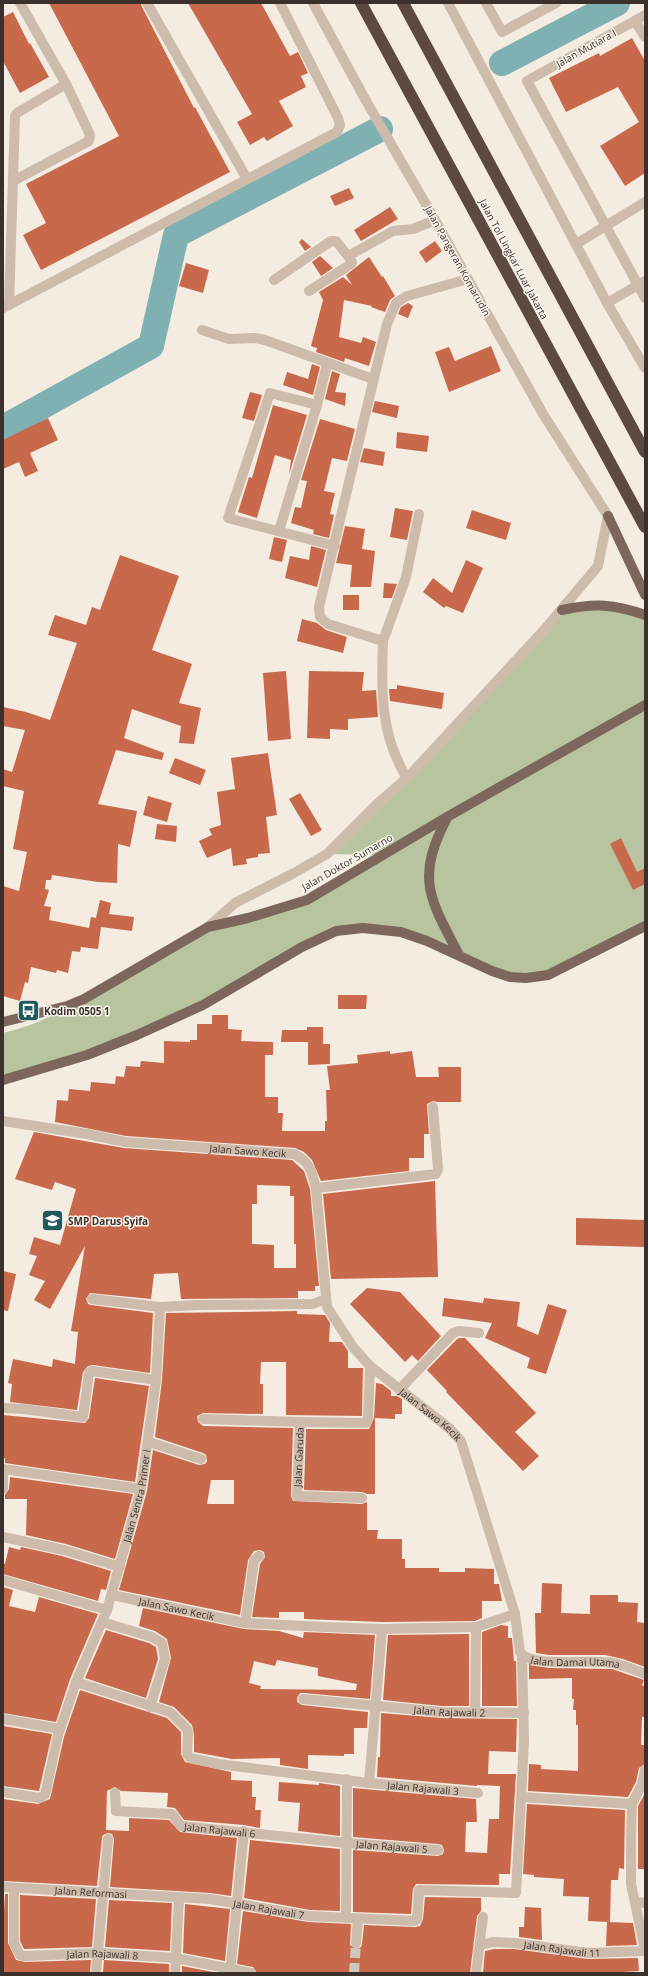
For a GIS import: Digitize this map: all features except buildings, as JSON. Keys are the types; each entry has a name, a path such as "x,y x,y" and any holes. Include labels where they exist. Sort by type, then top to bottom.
{"highway":[{"name":"Jalan Tol Lingkar Luar Jakarta","path":"361,3 645,527"},
{"path":"403,3 645,452"}],"main road":[{"path":"608,516 645,595"},
{"path":"562,610 586,605 602,604 627,608 645,614"},
{"name":"Jalan Doktor Sumarno","path":"3,1022 67,1006 84,999 208,927 248,918 307,900 447,817 645,706"},
{"path":"447,817 430,857 430,890 436,911 459,955"},
{"path":"3,1080 87,1055 137,1035 203,1005 302,947 336,931 363,928 402,932 510,977 537,978 548,975 645,926"}],"street":[{"path":"13,181 90,139 90,133 66,84 20,3"},
{"path":"147,3 247,180"},
{"path":"6,306 337,132 339,128 338,118 280,3"},
{"name":"Jalan Pangeran Komarudin","path":"313,3 372,112 435,220 543,414 608,516"},
{"path":"448,3 607,303 645,368"},
{"path":"486,3 502,32 556,3"},
{"name":"Jalan Mutiara I","path":"607,225 527,81 645,15"},
{"path":"635,21 645,37"},
{"path":"6,306 13,181 14,121 17,113 66,84"},
{"path":"576,244 645,202"},
{"path":"348,256 393,231 413,229 435,220"},
{"path":"607,225 642,283 645,298"},
{"path":"274,280 331,241 336,241 352,262 351,264 309,291"},
{"path":"383,641 328,624 320,617 319,607 335,546 373,379 390,313 397,301 407,296 468,280"},
{"path":"607,303 642,283"},
{"path":"202,330 229,339 255,338 265,340 327,364 373,379"},
{"path":"279,531 317,404 327,364"},
{"path":"317,404 270,393 228,518 335,546"},
{"path":"407,778 401,769 385,722 382,698 383,641 406,577 419,514"},
{"path":"208,927 235,903 294,873 327,854 377,804 407,778 562,610 598,566 608,516"},
{"path":"316,1188 436,1174 438,1169 433,1107"},
{"name":"Jalan Sawo Kecik","path":"3,1122 87,1134 125,1142 294,1154 310,1166 316,1188 325,1299 327,1307 353,1347 370,1366 449,1428 461,1441 515,1614 476,1627 382,1629 245,1623 112,1595"},
{"path":"92,1299 160,1307 198,1305 313,1304 325,1299"},
{"name":"Jalan Sentra Primer I","path":"3,1792 36,1798 45,1795 60,1729 76,1682 112,1595 141,1489 156,1380 160,1307"},
{"path":"400,1389 453,1333 459,1331 480,1333"},
{"name":"Jalan Garuda","path":"362,1498 297,1496 300,1422 366,1423 368,1418 370,1366"},
{"path":"3,1408 24,1409 58,1415 83,1417 90,1374 92,1371 156,1380"},
{"path":"203,1420 300,1422"},
{"path":"148,1442 201,1459"},
{"path":"3,1489 3,1469 141,1489"},
{"path":"3,1537 64,1550 120,1567"},
{"path":"245,1623 254,1561 259,1556"},
{"path":"3,1580 107,1610"},
{"name":"Jalan Damai Utama","path":"515,1614 520,1652 522,1655 532,1659 548,1661 592,1660 613,1662 645,1674"},
{"path":"76,1682 150,1707 165,1659 162,1643 152,1637 102,1622"},
{"path":"475,1713 476,1627"},
{"path":"369,1783 382,1629"},
{"path":"522,1655 524,1714"},
{"name":"Jalan Rajawali 2","path":"303,1699 475,1713 524,1714"},
{"name":"Jalan Rajawali 3","path":"150,1707 170,1712 183,1724 188,1732 187,1754 190,1758 219,1764 347,1779 369,1783 478,1793"},
{"name":"Jalan Rajawali 7","path":"179,1898 210,1899 309,1916 415,1921 417,1919 419,1890 516,1893 524,1714"},
{"path":"3,1719 60,1729"},
{"path":"645,1774 632,1804 630,1837 631,1876 640,1902 645,1950"},
{"path":"346,1918 347,1779"},
{"name":"Jalan Rajawali 6","path":"115,1793 116,1811 172,1814 181,1826 244,1831 347,1843"},
{"path":"521,1797 632,1804"},
{"path":"230,1971 238,1904 244,1831"},
{"path":"96,1973 99,1953 108,1839"},
{"name":"Jalan Rajawali 5","path":"347,1843 438,1850"},
{"name":"Jalan Reformasi","path":"3,1887 179,1898"},
{"name":"Jalan Rajawali 8","path":"14,1888 14,1943 20,1955 99,1953 176,1958 230,1971 251,1973"},
{"path":"175,1973 179,1898"},
{"path":"476,1973 481,1945 483,1917"},
{"path":"356,1943 358,1919"},
{"name":"Jalan Rajawali 11","path":"481,1945 492,1942 515,1943 589,1953 645,1950"}],"green space":[{"path":"586,605 645,615 645,926 559,969 513,977 401,932 336,931 203,1005 117,1043 3,1080 3,1033 29,1026 52,1015 204,930 307,900 382,855 327,854 562,610"}],"waterway":[{"path":"502,63 617,3"},
{"path":"3,428 151,346 176,235 380,129"}],"tunnel":[{"path":"354,1973 356,1943"}],"place":[{"name":"Kodim 0505 1","path":"28,1011"},
{"name":"SMP Darus Syifa","path":"52,1221"}]}
